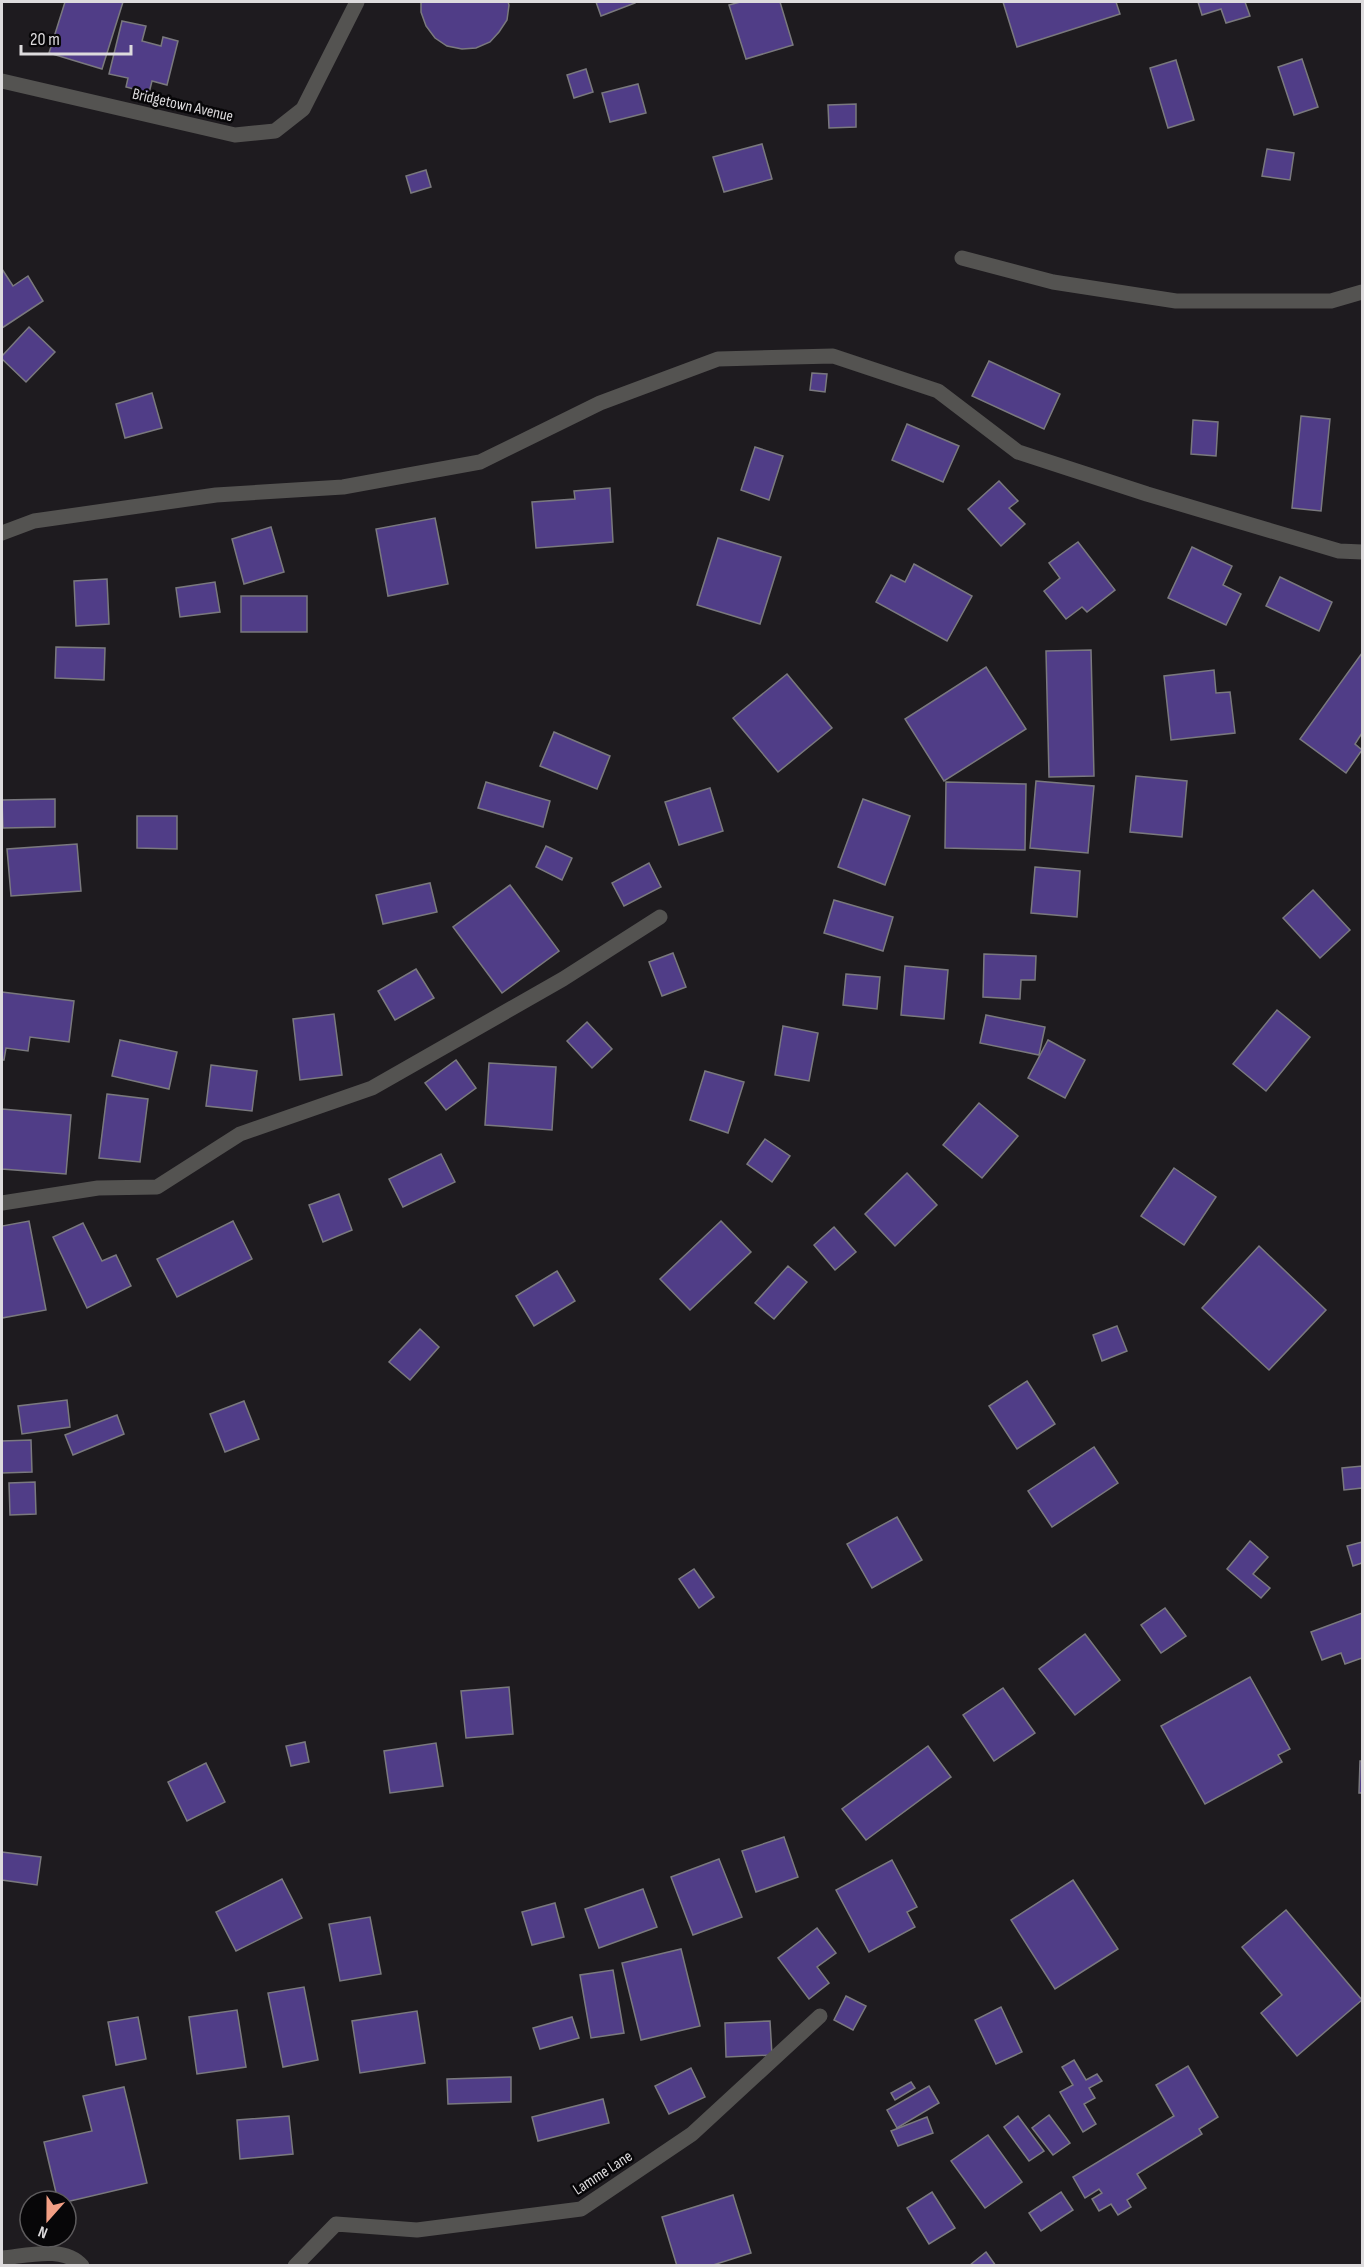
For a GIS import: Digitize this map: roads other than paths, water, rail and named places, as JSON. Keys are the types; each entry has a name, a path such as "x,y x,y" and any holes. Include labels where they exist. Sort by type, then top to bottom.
{"street":[{"name":"Bridgetown Avenue","path":"2,81 235,135 275,131 303,109 357,2"},
{"path":"962,258 1053,282 1176,301 1331,301 1362,292"},
{"path":"2,533 34,521 216,495 343,487 480,462 600,402 718,359 833,356 938,391 1018,452 1147,494 1339,551 1362,552"},
{"path":"2,1203 98,1188 157,1186 240,1134 372,1088 563,979 660,917"},
{"name":"Lamme Lane","path":"295,2265 336,2224 417,2230 581,2209 692,2134 820,2016"},
{"path":"2,2258 57,2253 76,2258 82,2265"}]}
